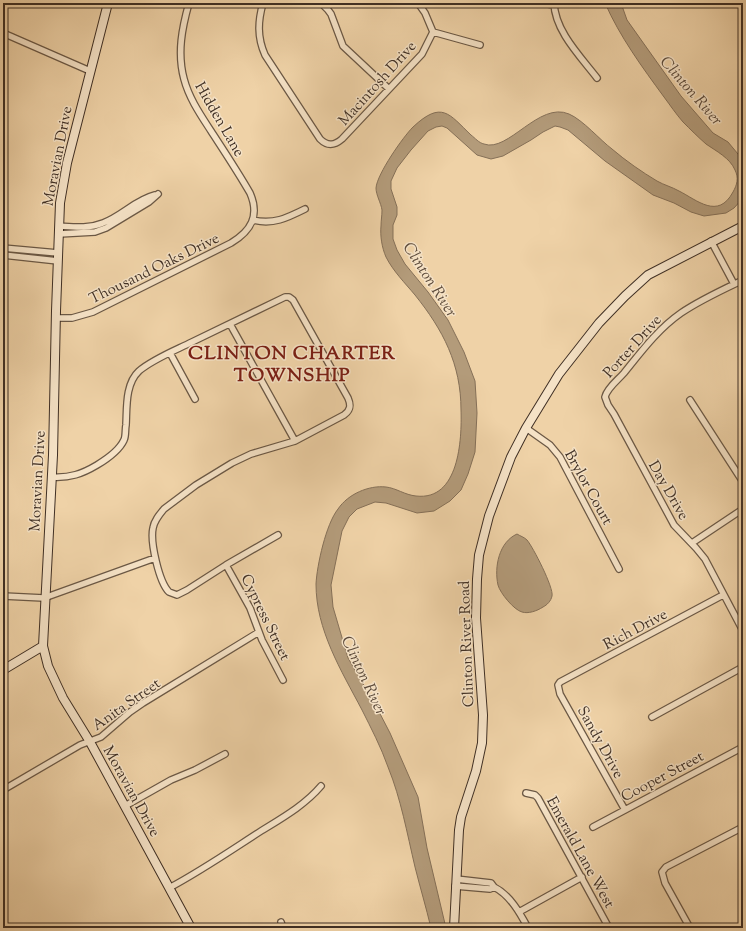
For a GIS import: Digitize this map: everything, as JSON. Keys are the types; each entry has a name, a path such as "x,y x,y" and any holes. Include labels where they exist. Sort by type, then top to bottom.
{"street":[{"name":"Moravian Drive","path":"108,3 68,156 61,191 52,477 44,598 43,646 48,666 63,698 90,742 191,928"},
{"name":"Hidden Lane","path":"189,3 181,37 184,79 188,92 199,112 250,193 255,208 253,220"},
{"name":"Macintosh Drive","path":"263,3 259,23 259,33 260,43 265,55 320,139 326,144 332,145 342,139 422,54 433,32"},
{"path":"321,3 331,14 343,46 389,89"},
{"path":"418,3 425,13 433,32 480,45"},
{"path":"542,3 554,4 555,17 560,28 597,78"},
{"path":"3,33 90,71"},
{"path":"59,230 95,232 106,228 131,209"},
{"path":"253,220 270,222 293,215 305,209"},
{"name":"Thousand Oaks Drive","path":"56,318 72,318 93,312 231,243 245,233 253,220"},
{"name":"Clinton River Road","path":"454,928 459,830 461,817 476,771 482,743 483,715 476,618 476,579 479,555 489,516 504,472 517,444 559,374 614,307 648,275 743,226"},
{"path":"712,241 734,284"},
{"path":"3,248 58,257"},
{"path":"3,255 58,257"},
{"name":"Porter Drive","path":"605,397 609,389 617,382 655,335 665,325 687,309 743,280"},
{"path":"52,477 67,478 81,474 118,449 125,436 128,394 133,379 143,368 170,353 285,297 290,297 348,398 350,408 344,415 295,441 251,454 214,473 169,504 158,516 154,525 152,540 155,558 167,590 173,594 180,594 278,535"},
{"path":"230,324 295,441"},
{"path":"170,353 195,399"},
{"name":"Day Drive","path":"605,397 672,522 705,559 743,631"},
{"path":"690,400 743,482"},
{"name":"Brylor Court","path":"526,428 550,445 560,457 619,569"},
{"path":"692,543 743,509"},
{"path":"3,596 44,598 155,558"},
{"name":"Cypress Street","path":"226,565 250,608 268,652 283,680"},
{"name":"Rich Drive","path":"558,685 560,682 723,595"},
{"name":"Anita Street","path":"3,790 80,745 96,740 107,733 130,712 259,632"},
{"path":"3,670 43,646"},
{"path":"652,717 743,667"},
{"name":"Sandy Drive","path":"558,685 560,694 625,810"},
{"name":"Cooper Street","path":"593,827 743,747"},
{"path":"125,806 172,780 225,754"},
{"path":"169,888 199,872 290,812 313,796 322,786"},
{"name":"Emerald Lane West","path":"526,793 535,795 538,798 609,928"},
{"path":"690,928 665,883 662,873 666,867 743,827"},
{"path":"519,912 582,877"},
{"path":"456,883 490,889 494,887 502,891 519,912 528,928"}],"shaded area":[{"path":"605,3 621,3 627,20 681,96 713,133 728,142 743,160 743,198 734,208 726,213 704,216 691,212 674,203 653,195 605,161 568,130 555,126 503,156 491,159 477,155 447,128 442,126 436,127 428,131 411,150 397,168 391,181 391,189 397,207 397,215 393,225 393,239 397,250 405,264 448,320 464,352 475,381 477,413 475,452 461,490 450,501 434,511 417,513 386,503 375,502 357,509 349,517 342,531 331,585 333,607 348,658 390,733 418,797 427,848 446,928 431,928 393,779 376,738 331,649 320,617 317,601 316,584 320,556 330,524 342,504 353,495 373,487 386,487 416,496 430,495 441,489 449,479 459,452 461,423 460,393 454,363 442,335 434,321 396,272 383,250 381,238 382,210 376,188 377,182 391,156 403,139 413,127 431,114 438,112 451,116 479,142 493,145 514,135 546,114 558,112 569,114 586,125 623,158 660,182 700,203 714,206 721,205 727,200 737,181 737,176 733,166 722,155 706,144 678,116 632,52 617,28"},
{"path":"517,534 526,539 530,544 552,592 550,601 547,604 538,610 524,613 511,605 504,597 499,588 497,578 499,556 502,549 511,538"}],"district":[{"name":"CLINTON CHARTER TOWNSHIP","path":"292,363"}],"water label":[{"name":"Clinton River","path":"692,90"},
{"name":"Clinton River","path":"431,279"},
{"name":"Clinton River","path":"365,675"}]}
